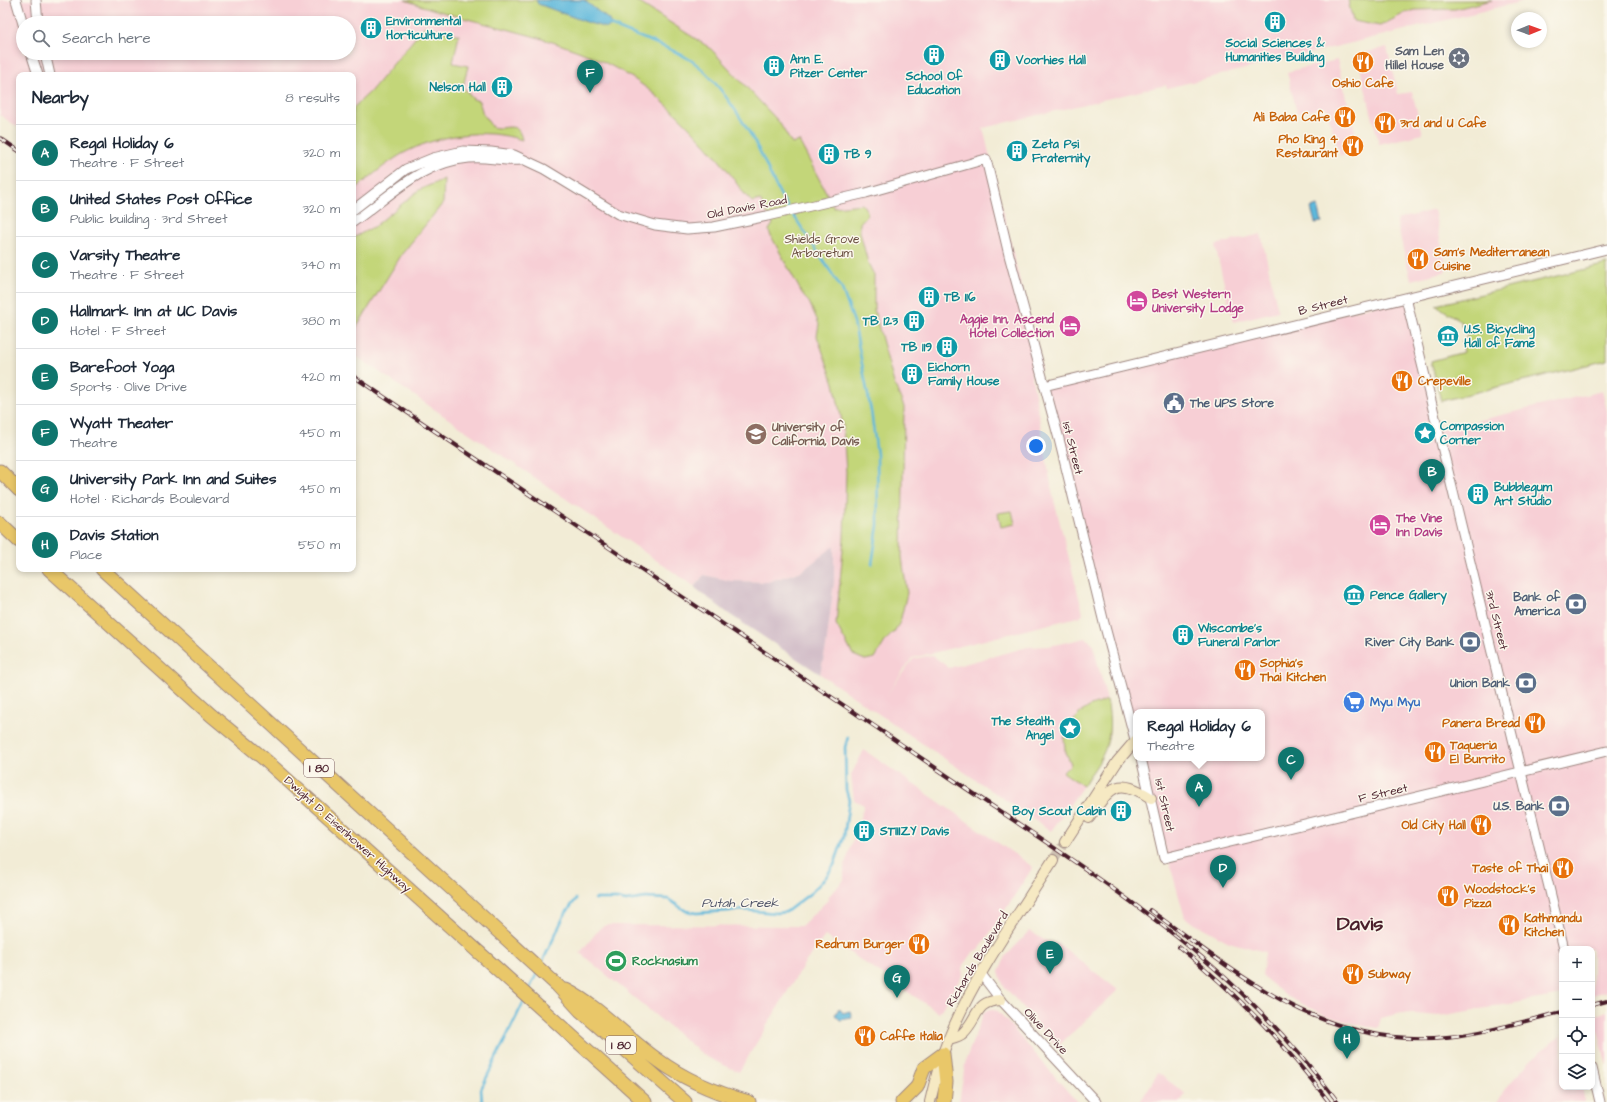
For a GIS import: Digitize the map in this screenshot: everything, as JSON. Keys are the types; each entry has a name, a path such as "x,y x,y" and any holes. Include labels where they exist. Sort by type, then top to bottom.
{"highway":[{"path":"0,471 16,487"},
{"path":"0,523 16,538"},
{"name":"Dwight D. Eisenhower Highway","path":"52,572 205,710 263,758 645,1102"},
{"name":"I 80","path":"105,572 558,986 580,1010 685,1102"},
{"path":"558,986 586,1000 658,1061 704,1087 749,1102"},
{"path":"902,1102 917,1086 924,1068 943,1054"},
{"path":"943,1054 946,1082 944,1102"}],"main road":[{"path":"1066,842 1117,762 1133,745"},
{"path":"1077,826 1089,818 1108,791 1118,786 1136,788 1151,798"},
{"name":"Richards Boulevard","path":"930,1102 943,1054 959,1013 981,974 1053,860"},
{"path":"948,1039 962,1034 978,1009 985,1003 1001,1000"}],"street":[{"path":"16,0 21,16"},
{"path":"36,0 37,16"},
{"path":"33,60 37,72"},
{"path":"47,60 49,72"},
{"name":"Old Davis Road","path":"356,208 400,173 433,158 463,151 514,155 521,160 544,169 618,214 655,225 687,229 702,228 808,207 986,159"},
{"name":"Old Davis Road","path":"356,220 411,178 444,163 470,158 510,161 521,160"},
{"name":"1st Street","path":"986,159 1009,255 1133,730"},
{"name":"B Street","path":"1044,386 1607,249"},
{"name":"3rd Street","path":"1406,298 1563,946"},
{"name":"F Street","path":"1164,858 1607,751"},
{"name":"1st Street","path":"1142,761 1164,858"},
{"name":"Olive Drive","path":"981,974 1001,1000 1096,1102"},
{"path":"1595,1081 1600,1102"}],"shaded area":[{"name":"University of California, Davis","path":"0,0 1528,0 1167,88 1166,85 983,128 1041,369 1031,372 1053,496 1083,613 1082,616 912,658 886,696 913,659 932,655 949,668 1028,647 1049,646 1086,638 1093,644 1107,700 1091,706 1078,714 1079,715 1066,737 1064,737 1065,750 1071,765 1064,772 1083,786 1051,831 820,674 826,647 834,581 834,547 802,571 768,582 731,581 704,575 694,586 356,356 356,72 16,72 16,126 0,115"},
{"path":"1387,47 1398,94 1412,92 1423,134 1379,144 1357,55"},
{"path":"1337,60 1360,151 1340,156 1326,107 1297,113 1287,72"},
{"path":"1434,210 1447,271 1411,280 1396,220"},
{"path":"1261,234 1278,311 1233,322 1215,245"},
{"path":"1406,298 1438,430 1602,391 1607,411 1607,991 1595,994 1595,946 1559,946 1559,996 1439,1016 1402,1013 1381,1018 1378,1028 1364,1026 1327,1016 1286,996 1262,976 1265,952 1229,942 1185,918 1141,761 1265,761 1265,709 1133,709 1133,731 1044,386"},
{"path":"834,546 834,581 826,647 820,674 729,614 694,587 704,575 731,581 768,582 802,571"},
{"path":"864,750 1033,867 979,950 974,951 962,968 963,974 939,1013 825,936 804,964 739,1072 706,1057 580,953 600,928 606,925 801,926 829,899 828,897 844,880 844,868 864,805 854,800 851,775"},
{"path":"1030,931 1044,940 1060,945 1118,990 1057,1047 1003,985 999,972 1006,956"},
{"path":"989,1009 998,1011 1077,1102 959,1102 966,1059 984,1012"},
{"path":"1607,1011 1607,1066 1595,1020 1595,1016"},
{"path":"1559,1037 1559,1090 1583,1090 1585,1102 1497,1102 1510,1083 1531,1060"},
{"path":"1158,1073 1186,1094 1180,1102 1140,1102"}],"green space":[{"name":"Shields Grove Arboretum","path":"405,0 635,0 710,48 779,122 792,144 799,141 834,207 862,204 867,211 867,215 860,223 860,232 868,263 874,275 874,310 894,383 904,407 902,557 907,593 900,622 894,632 886,640 875,658 865,660 853,655 836,624 844,538 846,472 843,426 834,383 817,336 819,324 809,302 804,297 770,234 769,230 773,224 760,200 752,202 744,194 728,171 688,126 648,89 621,71 562,45"},
{"path":"1348,0 1492,0 1455,9 1415,10 1405,13 1380,26 1353,21"},
{"path":"425,26 459,35 453,63 468,66 463,87 473,99 479,101 483,114 492,127 514,128 518,130 522,140 492,134 477,134 461,135 430,142 402,154 377,171 356,188 356,105 370,92"},
{"path":"444,179 443,203 402,254 356,328 356,236 375,226 419,190"},
{"path":"1607,264 1607,360 1441,401 1431,361 1464,352 1462,341 1466,339 1467,333 1466,329 1461,325 1462,322 1436,305"},
{"path":"1012,511 1015,524 1001,527 998,513"},
{"path":"1107,700 1110,722 1109,736 1100,760 1083,786 1063,772 1071,764 1065,750 1064,737 1066,737 1072,722 1079,715 1078,714 1091,706"}],"water":[{"path":"536,0 584,0 609,20 611,25 607,28 589,23 538,4"},
{"path":"1318,206 1322,222 1315,223 1311,208"},
{"path":"839,1008 843,1013 850,1011 852,1018 840,1020 835,1015"}],"waterway":[{"path":"608,24 659,44 689,59 709,76 728,100 746,127 759,150 780,195 789,209"},
{"path":"792,213 842,289 854,322 871,411 877,454 878,525 872,564"},
{"name":"Putah Creek","path":"595,899 617,899 626,901 646,898 668,899 686,911 697,913 745,910 776,913 786,912 812,892 826,877 834,865 844,837 849,800 846,790 845,747 848,737"},
{"name":"Putah Creek","path":"541,965 564,916 576,899"},
{"name":"Putah Creek","path":"528,992 537,973"},
{"name":"Putah Creek","path":"482,1102 481,1089 525,999"}],"tunnel":[{"path":"1053,860 1065,842"}],"railway":[{"path":"0,138 16,149"},
{"path":"356,378 784,665 1144,911 1212,966 1263,1014 1294,1048 1338,1102"},
{"path":"1150,910 1252,983 1287,1003 1324,1020 1362,1032 1403,1038 1447,1037 1491,1030 1559,1013"},
{"path":"1179,947 1220,982 1259,1020 1313,1081 1329,1102"},
{"path":"1595,1004 1607,1001"}],"place":[{"name":"Social Sciences & Humanities Building","path":"1275,22"},
{"name":"Environmental Horticulture","path":"371,28"},
{"name":"School Of Education","path":"934,55"},
{"name":"Sam Len Hillel House","path":"1459,58"},
{"name":"Voorhies Hall","path":"1000,60"},
{"name":"Oshio Cafe","path":"1363,62"},
{"name":"Ann E. Pitzer Center","path":"774,66"},
{"name":"Nelson Hall","path":"502,87"},
{"name":"Wyatt Theater","path":"590,93"},
{"name":"Ali Baba Cafe","path":"1345,117"},
{"name":"3rd and U Cafe","path":"1385,123"},
{"name":"Pho King 4 Restaurant","path":"1353,146"},
{"name":"Zeta Psi Fraternity","path":"1017,151"},
{"name":"TB 9","path":"829,154"},
{"name":"Sam's Mediterranean Cuisine","path":"1418,259"},
{"name":"TB 116","path":"929,297"},
{"name":"Best Western University Lodge","path":"1137,301"},
{"name":"TB 123","path":"914,321"},
{"name":"Aggie Inn, Ascend Hotel Collection","path":"1070,326"},
{"name":"U.S. Bicycling Hall of Fame","path":"1448,336"},
{"name":"TB 119","path":"947,347"},
{"name":"Eichorn Family House","path":"912,374"},
{"name":"Crepeville","path":"1402,381"},
{"name":"The UPS Store","path":"1174,403"},
{"name":"Compassion Corner","path":"1425,433"},
{"name":"University of California, Davis","path":"756,434"},
{"name":"United States Post Office","path":"1432,492"},
{"name":"Bubblegum Art Studio","path":"1478,494"},
{"name":"The Vine Inn Davis","path":"1380,525"},
{"name":"Pence Gallery","path":"1354,595"},
{"name":"Bank of America","path":"1576,604"},
{"name":"Wiscombe's Funeral Parlor","path":"1183,635"},
{"name":"River City Bank","path":"1470,642"},
{"name":"Sophia's Thai Kitchen","path":"1245,670"},
{"name":"Union Bank","path":"1526,683"},
{"name":"Myu Myu","path":"1354,702"},
{"name":"Panera Bread","path":"1535,723"},
{"name":"The Stealth Angel","path":"1070,728"},
{"name":"Taqueria El Burrito","path":"1435,752"},
{"name":"Varsity Theatre","path":"1291,780"},
{"name":"U.S. Bank","path":"1559,806"},
{"name":"Regal Holiday 6","path":"1199,807"},
{"name":"Boy Scout Cabin","path":"1121,811"},
{"name":"Old City Hall","path":"1481,825"},
{"name":"STIIIZY Davis","path":"864,831"},
{"name":"Taste of Thai","path":"1563,868"},
{"name":"Hallmark Inn at UC Davis","path":"1223,888"},
{"name":"Woodstock's Pizza","path":"1448,896"},
{"name":"Kathmandu Kitchen","path":"1509,925"},
{"name":"Redrum Burger","path":"919,944"},
{"name":"Rocknasium","path":"616,961"},
{"name":"Barefoot Yoga","path":"1050,974"},
{"name":"Subway","path":"1353,974"},
{"name":"University Park Inn and Suites","path":"897,998"},
{"name":"Caffe Italia","path":"865,1036"},
{"name":"Davis Station","path":"1347,1059"}],"district":[{"name":"Davis","path":"1360,923"}]}
